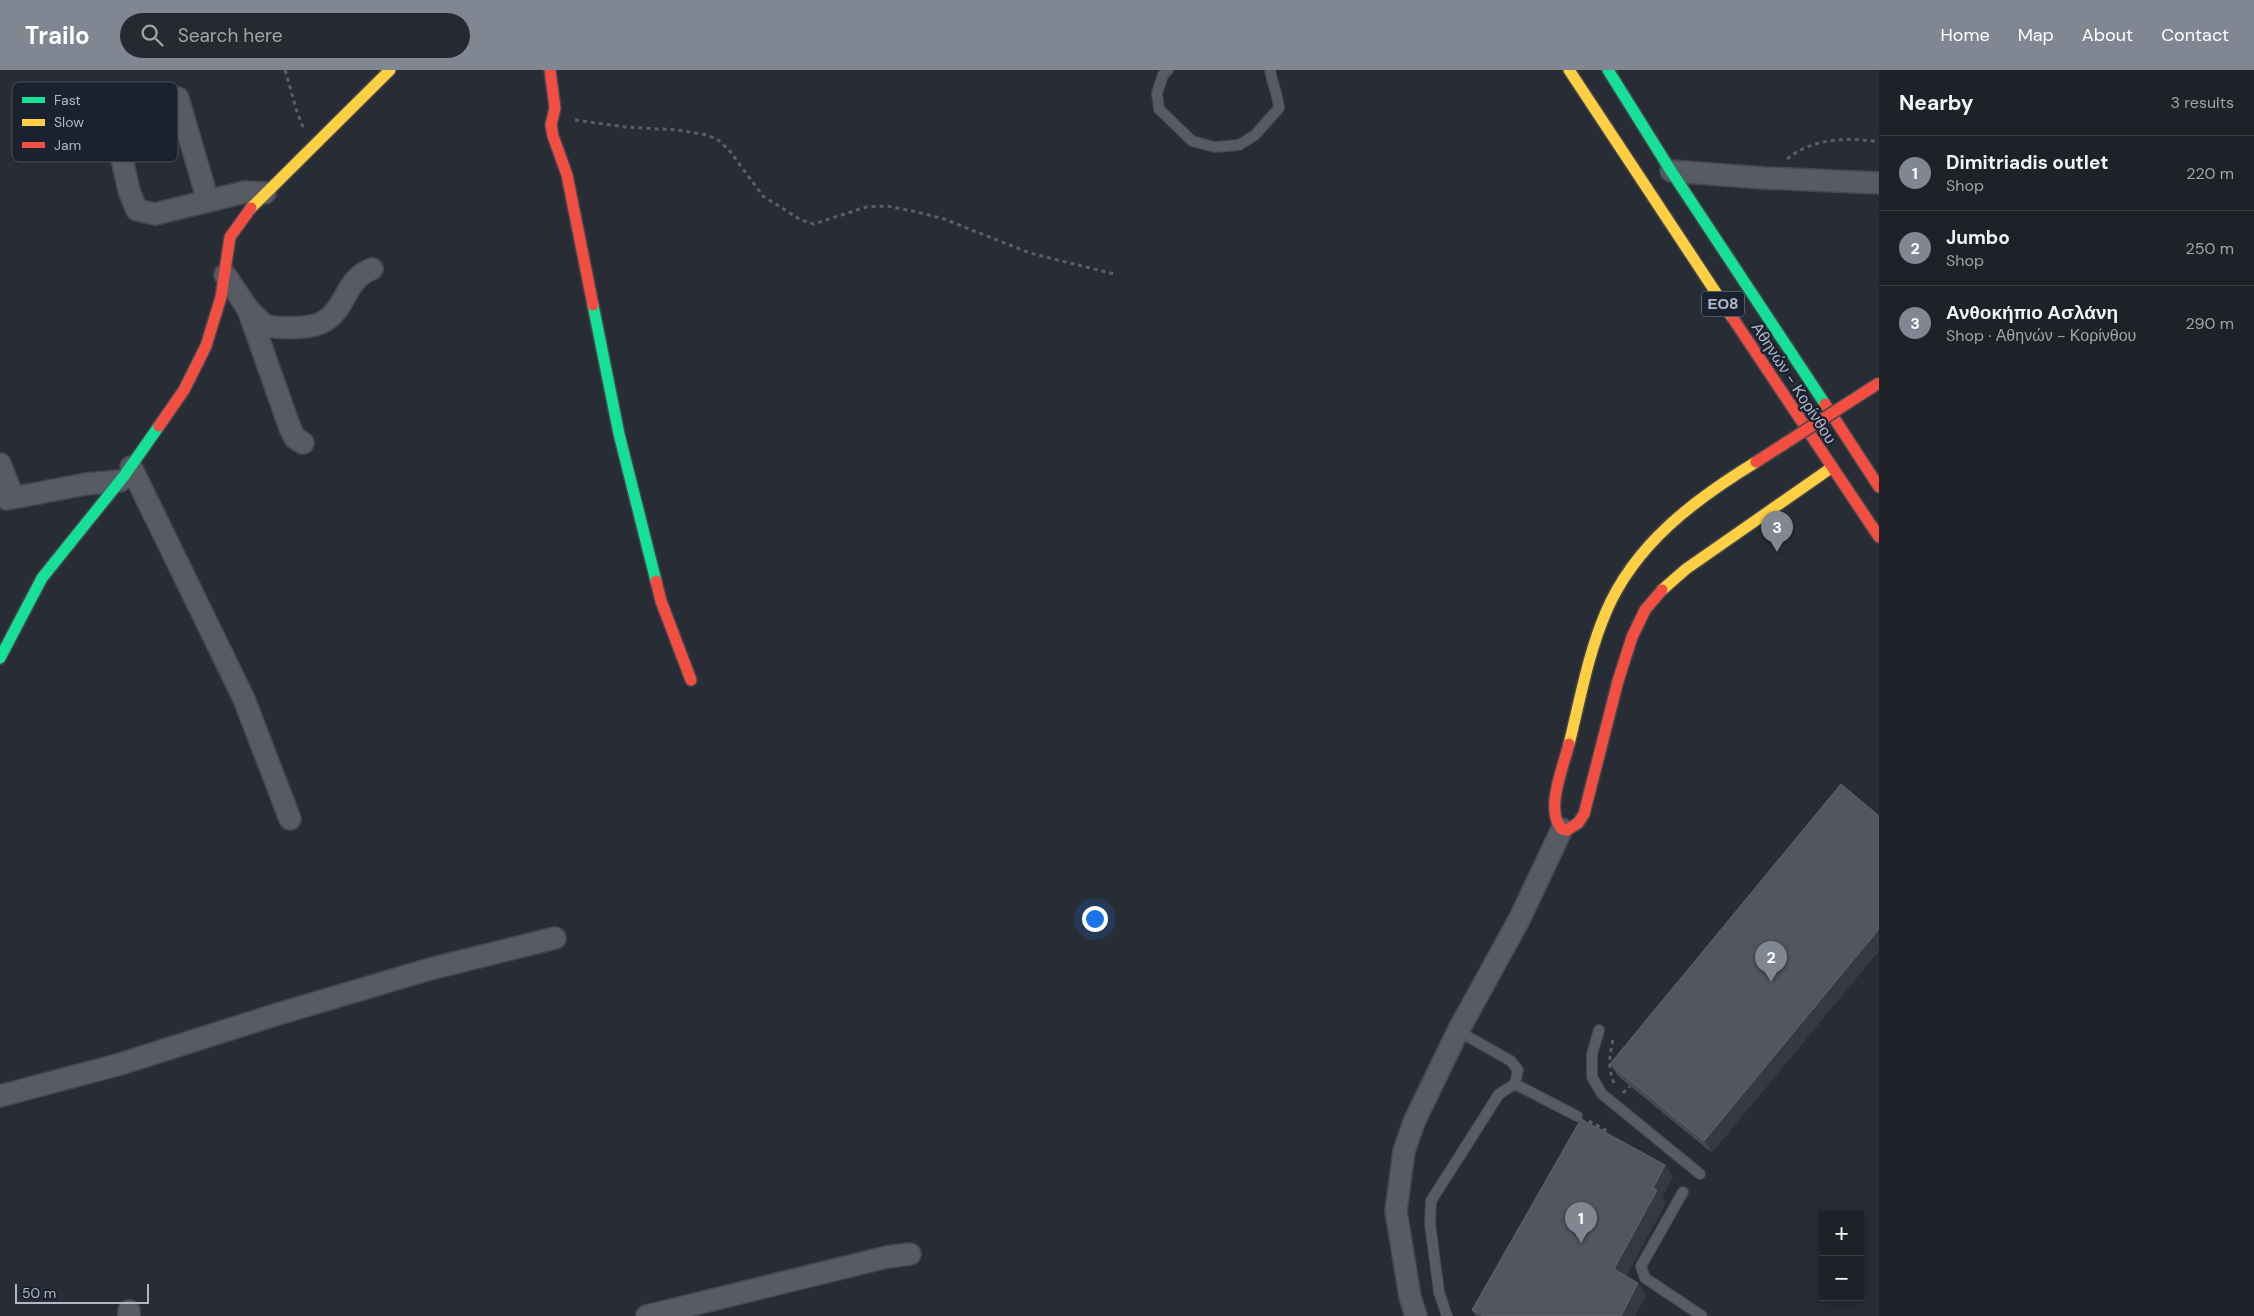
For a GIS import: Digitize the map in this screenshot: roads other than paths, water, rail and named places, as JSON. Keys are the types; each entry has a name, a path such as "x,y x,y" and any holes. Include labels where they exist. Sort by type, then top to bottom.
{"street":[{"path":"0,658 42,578 126,474 184,390 206,346 222,297 230,237 254,204 390,70"},
{"path":"550,70 555,101 551,125 553,136 567,175 619,434 662,601 691,680"},
{"name":"Αθηνών - Κορίνθου","path":"1569,70 1830,468 1879,537"},
{"name":"Αθηνών - Κορίνθου","path":"1608,70 1671,171 1879,487"},
{"path":"178,98 208,201"},
{"path":"123,162 129,191 137,210 155,214 245,192 265,193"},
{"path":"1671,171 1764,178 1879,183"},
{"path":"224,275 248,309 265,326 283,328 326,321 357,276 372,269"},
{"path":"248,309 290,428 295,438 303,443"},
{"path":"1830,468 1769,513 1686,569 1664,587 1645,610 1632,637 1618,681 1584,814 1579,824 1570,829 1562,829 1555,824 1552,814 1554,801 1604,615 1619,585 1640,556 1693,503 1721,482 1756,462 1879,383"},
{"path":"0,464 10,498 86,484 126,474"},
{"path":"126,474 244,699 290,819"},
{"path":"1416,1316 1410,1297 1396,1211 1404,1151 1414,1122 1458,1031 1520,918 1562,829"},
{"path":"0,1096 117,1065 430,969 555,938"},
{"path":"647,1316 887,1257 910,1254"}],"lane":[{"path":"1168,70 1163,75 1157,93 1159,109 1192,141 1215,147 1239,145 1255,135 1279,108 1278,94 1272,81 1270,70"},
{"path":"1599,1030 1592,1054 1592,1077 1602,1094 1700,1174"},
{"path":"1447,1316 1439,1292 1430,1224 1431,1201 1499,1094 1515,1084 1518,1070 1512,1061 1458,1031"},
{"path":"1515,1084 1577,1116"},
{"path":"1683,1192 1641,1266 1645,1278 1702,1316"}],"place":[{"name":"Ανθοκήπιο Ασλάνη","path":"1777,552"},
{"name":"Jumbo","path":"1771,982"},
{"name":"Dimitriadis outlet","path":"1581,1243"}]}
